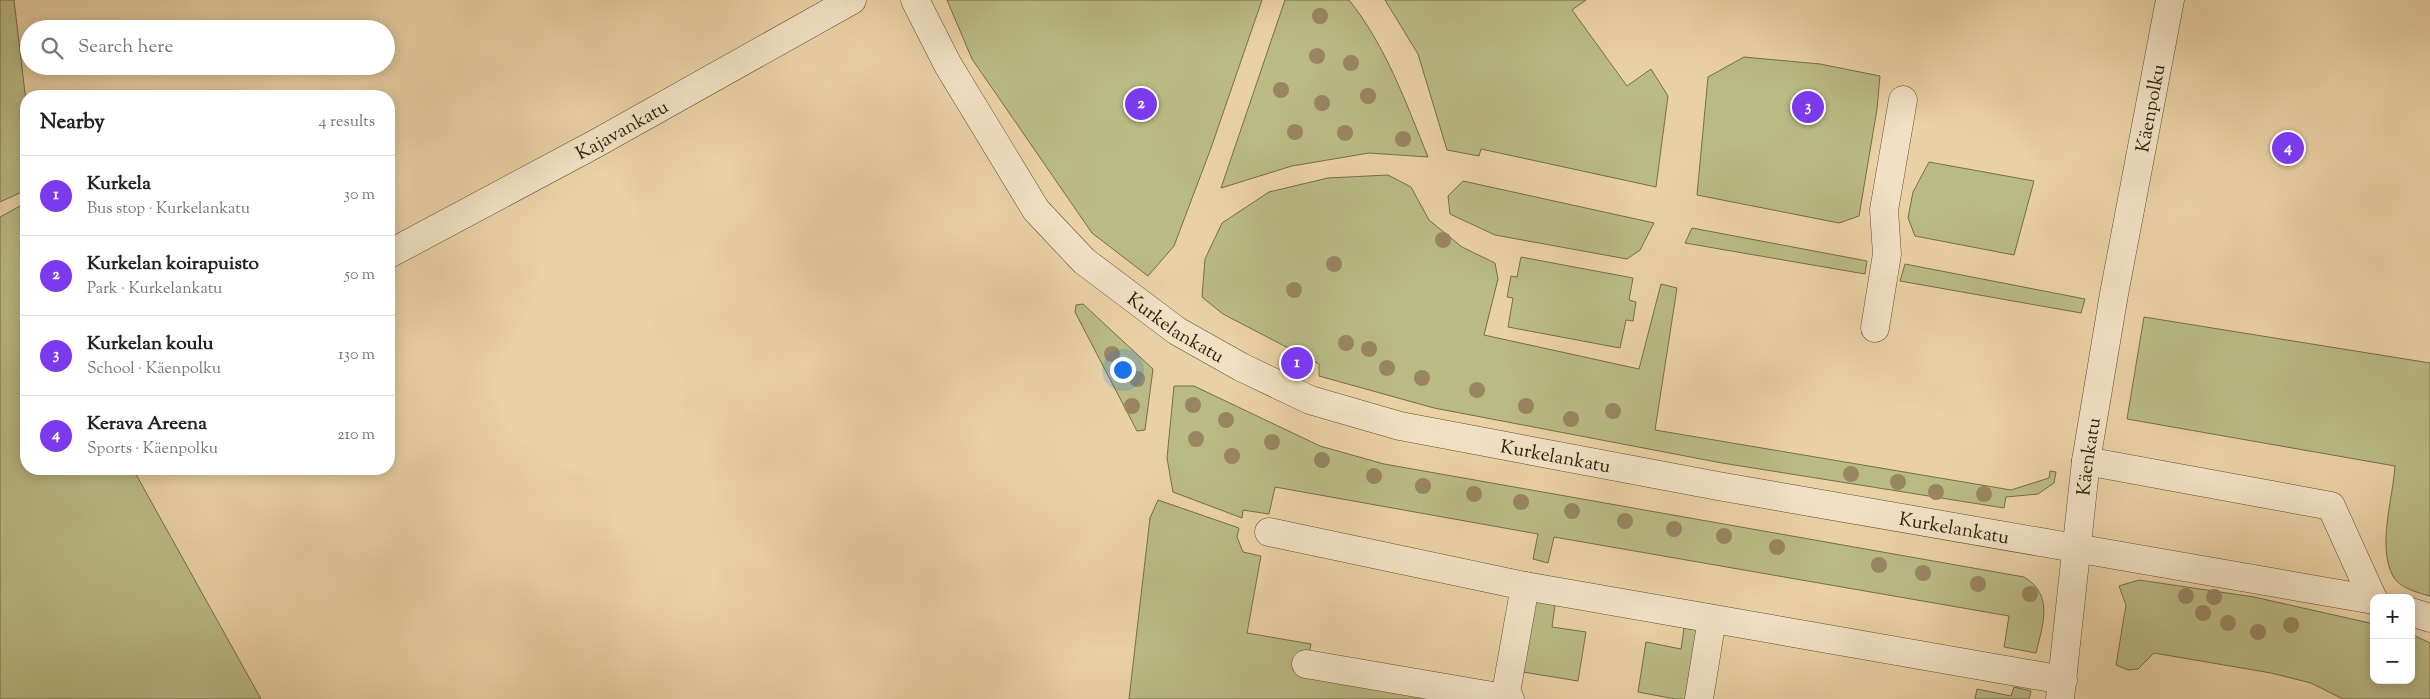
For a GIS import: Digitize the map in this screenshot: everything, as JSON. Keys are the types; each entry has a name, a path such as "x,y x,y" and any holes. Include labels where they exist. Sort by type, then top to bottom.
{"street":[{"name":"Kajavankatu","path":"395,251 595,144 852,0"},
{"name":"Kurkelankatu","path":"915,0 948,66 1036,210 1084,261 1177,332 1240,367 1310,400 1400,426 1718,486 2370,599"},
{"name":"Käenpolku","path":"2129,218 2170,0"},
{"path":"1875,328 1887,254 1884,210 1903,100"},
{"name":"Käenkatu","path":"2062,689 2086,461 2129,218"},
{"path":"2086,461 2331,506 2370,594"},
{"path":"1269,532 1525,586 1712,619 2062,689"},
{"path":"1306,664 1508,699 1525,586"},
{"path":"2415,613 2430,618"},
{"path":"1699,699 1712,619"}],"green space":[{"path":"0,0 14,0 20,50 20,75 23,75 25,90 20,90 20,193 0,202"},
{"path":"947,0 1262,0 1211,148 1174,246 1148,276 1092,233 972,59"},
{"path":"1285,0 1349,0 1374,36 1403,96 1428,157 1369,153 1292,166 1221,188"},
{"path":"1385,0 1586,0 1572,10 1627,86 1651,69 1668,96 1656,187 1481,149 1479,156 1447,150 1418,54"},
{"path":"1744,57 1820,64 1880,76 1877,109 1859,216 1839,223 1697,195 1708,77"},
{"path":"1929,162 2034,181 2014,255 1915,236 1908,218 1913,192"},
{"path":"1388,175 1411,187 1429,220 1462,247 1495,263 1498,279 1484,335 1639,369 1661,284 1677,288 1655,430 2011,490 2049,478 2050,471 2056,472 2054,483 2038,494 2006,497 2004,508 1722,463 1434,408 1319,376 1319,364 1223,314 1202,297 1205,259 1222,223 1269,192 1328,178"},
{"path":"1463,181 1654,223 1640,250 1627,259 1495,235 1450,214 1448,196"},
{"path":"20,206 20,475 136,475 261,699 0,699 0,217"},
{"path":"1692,228 1867,261 1865,274 1685,243"},
{"path":"1521,257 1633,278 1629,300 1636,302 1633,321 1626,320 1620,348 1508,327 1513,298 1507,297 1511,276 1517,277"},
{"path":"1905,264 2085,299 2081,313 1900,281"},
{"path":"1083,304 1153,369 1145,430 1137,431 1075,312 1076,305"},
{"path":"2144,317 2430,363 2430,596 2400,584 2393,576 2388,564 2386,551 2387,522 2395,466 2127,419"},
{"path":"1174,386 1194,386 1320,446 1384,464 2024,577 2040,592 2043,601 2043,621 2036,653 2004,647 2009,616 1554,537 1548,563 1533,559 1538,534 1275,487 1269,514 1243,510 1242,518 1173,492 1167,458"},
{"path":"1158,500 1239,528 1237,537 1243,552 1261,556 1247,633 1311,644 1306,670 1436,699 1129,699 1150,518"},
{"path":"2139,580 2254,597 2370,623 2370,684 2415,684 2415,636 2430,643 2430,699 2343,699 2311,683 2271,673 2154,653 2138,669 2128,670 2116,665 2126,605 2119,586"},
{"path":"1534,601 1555,605 1552,627 1586,632 1578,681 1523,672"},
{"path":"1684,628 1704,631 1693,699 1675,699 1638,692 1646,642 1681,649"},
{"path":"2014,687 2031,691 2029,699 1975,699 1977,689 2011,696"}],"place":[{"name":"Kurkelan koirapuisto","path":"1141,104"},
{"name":"Kurkelan koulu","path":"1808,107"},
{"name":"Kerava Areena","path":"2288,148"},
{"name":"Kurkela","path":"1297,363"}]}
